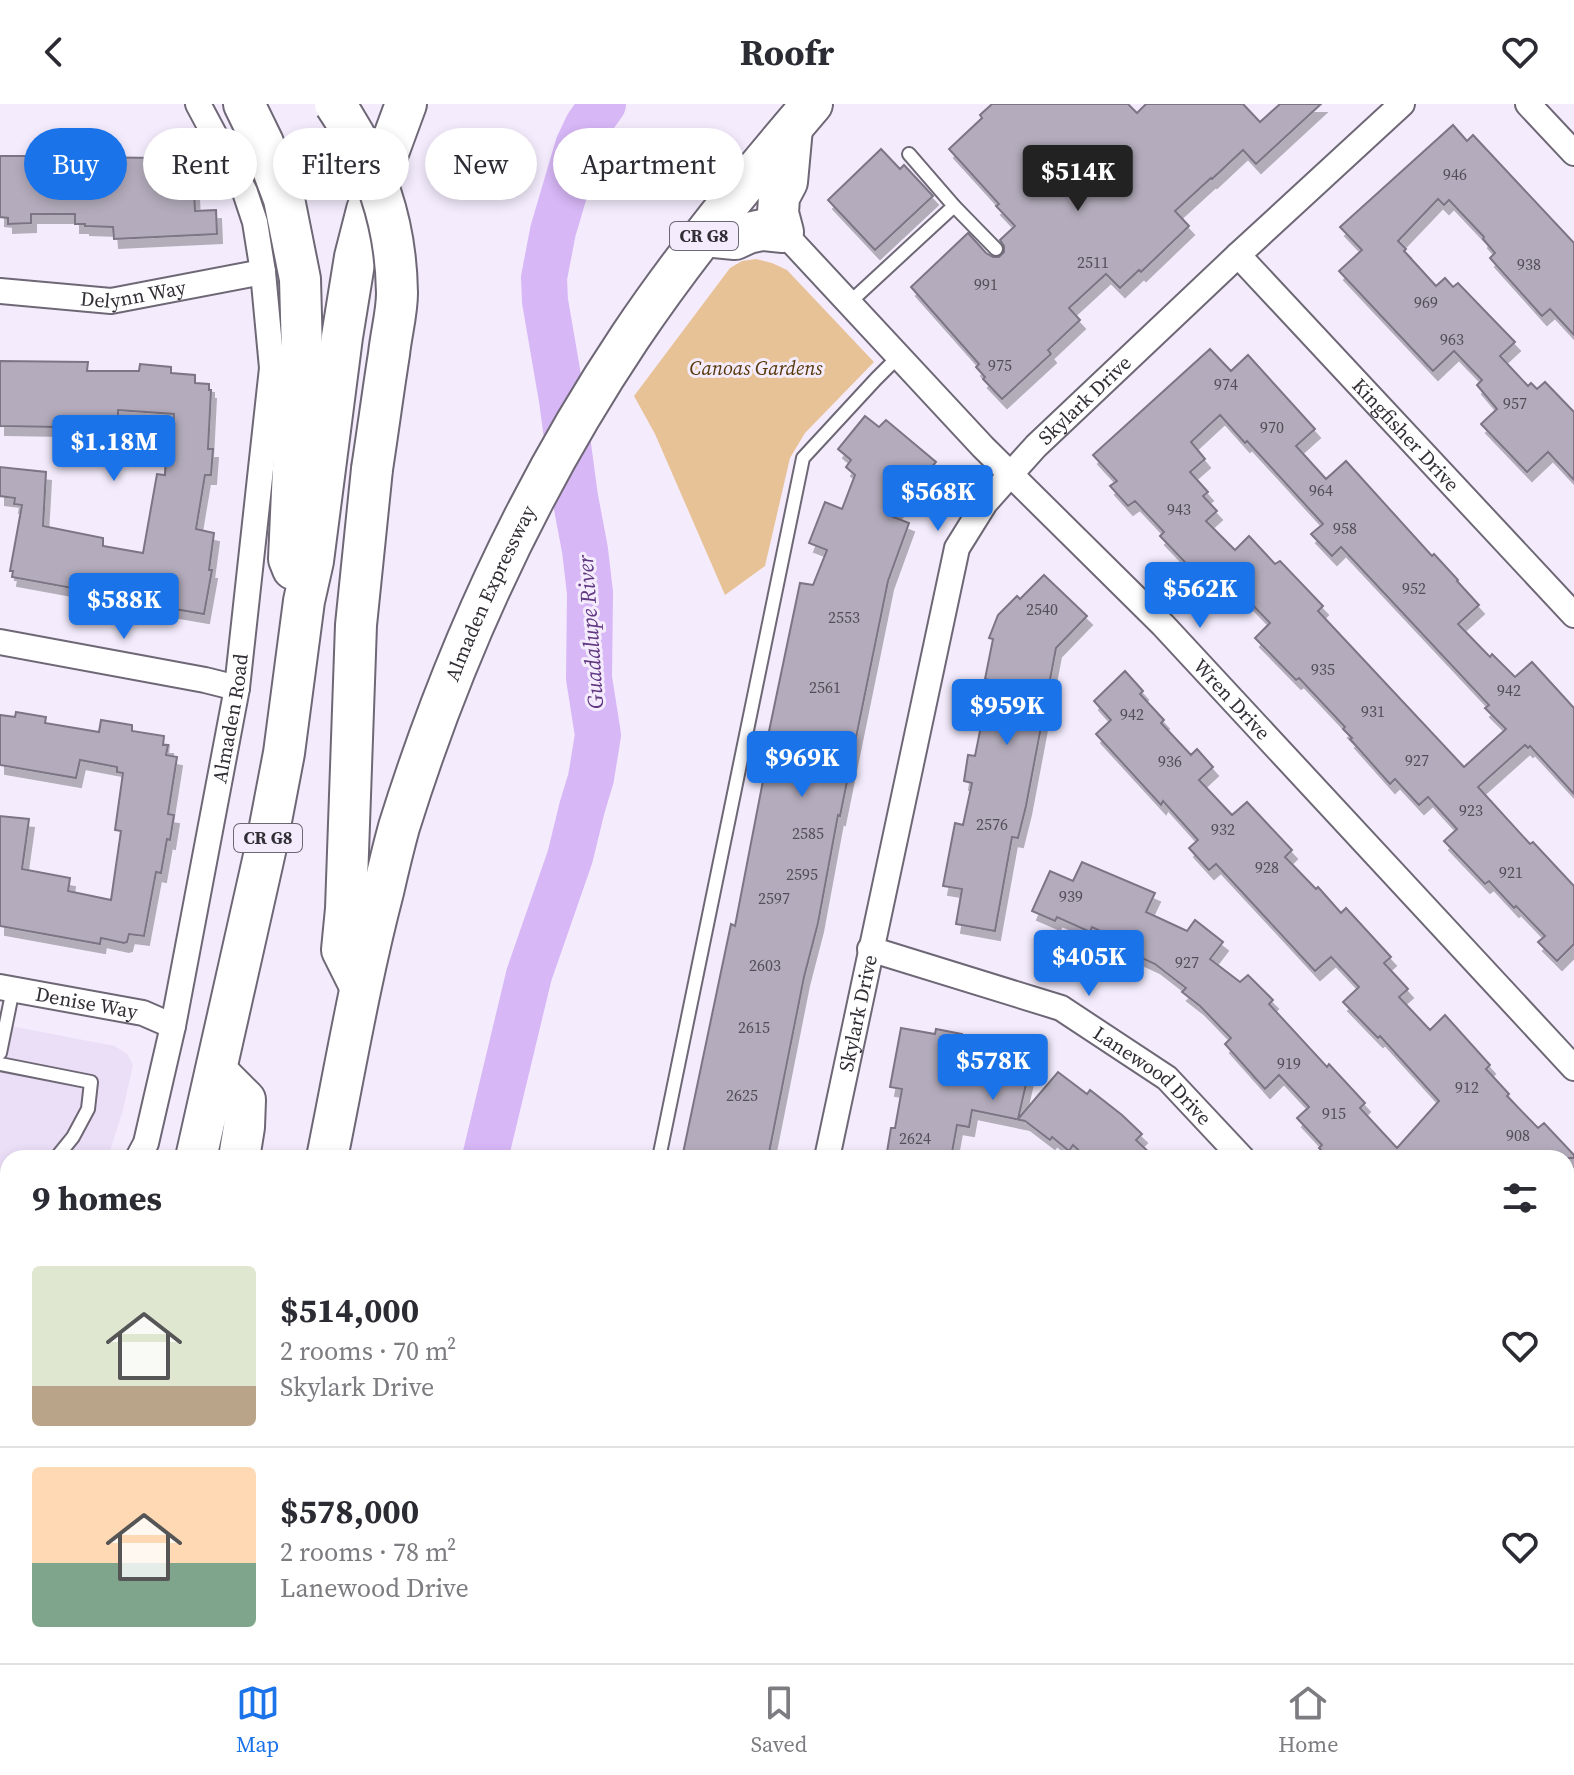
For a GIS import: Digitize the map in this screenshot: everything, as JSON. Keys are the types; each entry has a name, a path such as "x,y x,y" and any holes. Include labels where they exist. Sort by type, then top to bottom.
{"main road":[{"path":"244,104 284,199 300,279 302,353 295,424 289,559 304,601"},
{"path":"335,104 376,178 391,228 397,296 372,469 356,625 342,950 360,986"},
{"name":"CR G8","path":"198,1150 269,834 284,753 355,257 367,210 406,104"},
{"path":"704,236 735,239 762,230 783,232 778,213 779,197 787,182 802,116"},
{"name":"Almaden Expressway","path":"329,1150 360,986 399,829 438,713 496,575 550,467 631,335 745,182 802,116"},
{"path":"216,1071 245,1100 240,1150"}],"street":[{"name":"Almaden Road","path":"142,1150 173,1026 237,688 272,368 255,222 245,192 198,104"},
{"name":"Skylark Drive","path":"829,1150 957,548 985,503 1036,446 1402,104"},
{"path":"1528,104 1574,153"},
{"name":"Wren Drive","path":"783,232 1010,474 1163,625 1574,1068"},
{"name":"Kingfisher Drive","path":"1238,255 1574,615"},
{"name":"Delynn Way","path":"0,291 111,301 263,272"},
{"path":"0,642 237,688"},
{"name":"Lanewood Drive","path":"870,949 1061,1008 1167,1078 1234,1150"},
{"name":"Denise Way","path":"6,988 143,1013 173,1026"}],"lane":[{"path":"909,154 996,249"},
{"path":"849,303 954,206"},
{"path":"661,1150 803,458 898,357"},
{"path":"0,1053 6,988"},
{"path":"0,1064 91,1082 88,1109 62,1150"}],"shaded area":[{"path":"0,1024 115,1046 127,1054 133,1065 110,1150 0,1150"}],"green space":[{"name":"Canoas Gardens","path":"756,259 787,270 874,362 805,433 790,458 765,566 725,595 655,434 634,396 730,268 742,261"}],"building":[{"path":"992,104 1128,104 1137,113 1146,104 1243,104 1260,122 1280,104 1321,104 1256,164 1243,150 1175,211 1189,226 1141,272 1139,270 1120,288 1106,274 1069,308 1080,320 1048,350 1051,354 1002,399 983,379 985,377 976,367 979,364 911,287 968,233 993,257 999,257 1004,252 1000,240 1015,226 949,149 982,118 980,115"},
{"path":"1453,125 1467,141 1473,135 1574,243 1574,335 1550,309 1542,316 1490,258 1495,253 1484,237 1449,200 1444,205 1438,199 1398,241 1436,286 1445,278 1453,287 1458,283 1515,342 1500,356 1528,386 1531,383 1537,389 1545,382 1574,412 1574,480 1548,452 1527,472 1481,424 1497,409 1477,385 1482,380 1454,351 1433,371 1339,271 1362,250 1340,227"},
{"path":"881,149 900,169 904,165 933,196 875,250 828,200"},
{"path":"0,156 24,156 24,200 127,200 127,158 143,158 143,200 194,200 195,211 216,210 217,234 114,239 113,227 75,224 75,214 31,214 31,223 8,224 8,218 0,217"},
{"path":"1210,349 1231,371 1248,355 1315,429 1296,446 1326,479 1346,461 1432,556 1434,554 1458,580 1479,605 1458,624 1515,677 1532,662 1574,708 1574,794 1530,746 1525,745 1478,787 1574,886 1574,944 1557,961 1538,942 1545,936 1489,881 1485,884 1444,841 1457,829 1428,797 1419,805 1395,779 1390,784 1350,739 1343,729 1345,727 1299,678 1296,680 1255,638 1270,623 1240,592 1232,599 1208,574 1201,579 1160,536 1164,532 1135,501 1128,506 1110,486 1117,481 1093,455","holes":["1220,415 1245,443 1247,441 1323,524 1311,534 1332,556 1341,547 1489,705 1485,708 1506,729 1464,767 1318,611 1323,606 1280,561 1275,564 1249,536 1235,550 1206,521 1217,511 1203,496 1208,492 1190,472 1205,459 1191,442"]},
{"path":"0,361 88,362 87,371 139,371 140,364 171,367 171,373 195,375 195,383 209,384 208,449 213,449 211,475 205,475 196,529 214,533 209,570 212,570 204,614 12,577 13,571 10,571 22,505 14,504 15,498 0,496 0,467 46,472 43,526 103,538 103,546 143,553 157,474 165,475 166,454 172,455 174,414 118,410 118,428 0,426"},
{"path":"865,416 879,427 886,420 936,462 891,516 909,523 888,581 770,1150 684,1150 731,924 735,926 767,760 763,760 800,583 813,585 827,550 809,543 825,502 842,509 855,475 846,467 851,460 838,449"},
{"path":"1044,575 1087,616 1056,648 1026,806 1018,838 1012,837 995,931 956,924 962,889 943,886 955,823 963,825 972,783 964,781 968,755 975,756 993,681 985,679 993,639 989,638 998,615"},
{"path":"1125,671 1143,691 1140,694 1164,720 1161,723 1191,755 1197,749 1213,767 1199,780 1232,815 1247,802 1292,850 1285,857 1341,913 1346,908 1391,957 1384,963 1408,989 1399,997 1430,1030 1445,1015 1490,1065 1486,1069 1509,1094 1507,1096 1538,1128 1544,1123 1569,1150 1321,1150 1322,1145 1297,1118 1309,1107 1279,1075 1265,1089 1225,1044 1231,1038 1182,992 1186,988 1155,964 1127,951 1131,945 1092,927 1090,932 1057,917 1055,921 1032,911 1050,871 1073,881 1082,862 1155,893 1146,912 1187,931 1195,920 1223,942 1210,959 1240,982 1248,975 1273,1000 1269,1004 1365,1103 1360,1108 1397,1148 1439,1101 1380,1036 1378,1038 1343,1002 1359,987 1331,957 1315,971 1216,864 1209,870 1189,848 1198,840 1096,734 1111,720 1094,701"},
{"path":"16,712 46,717 45,723 99,732 101,720 132,725 132,731 164,736 163,745 168,745 166,755 177,757 168,814 174,815 170,840 167,839 161,873 156,872 144,936 129,934 124,943 101,938 100,944 0,926 0,816 29,819 22,869 70,878 68,891 111,900 121,831 115,830 123,773 117,772 117,767 80,760 76,778 0,765 0,715 15,717"},
{"path":"901,1028 935,1034 936,1029 962,1034 959,1050 1005,1060 1007,1052 1032,1058 1018,1119 1058,1072 1087,1094 1090,1090 1122,1115 1142,1134 1136,1140 1147,1150 1078,1150 1073,1145 1068,1150 1025,1121 972,1110 969,1127 957,1125 952,1150 887,1150 902,1089 890,1087"}],"waterway":[{"name":"Guadalupe River","path":"487,1150 529,975 570,857 591,778 598,735 589,678 590,593 585,550 545,301 544,278 553,231 578,146 603,104"}]}
